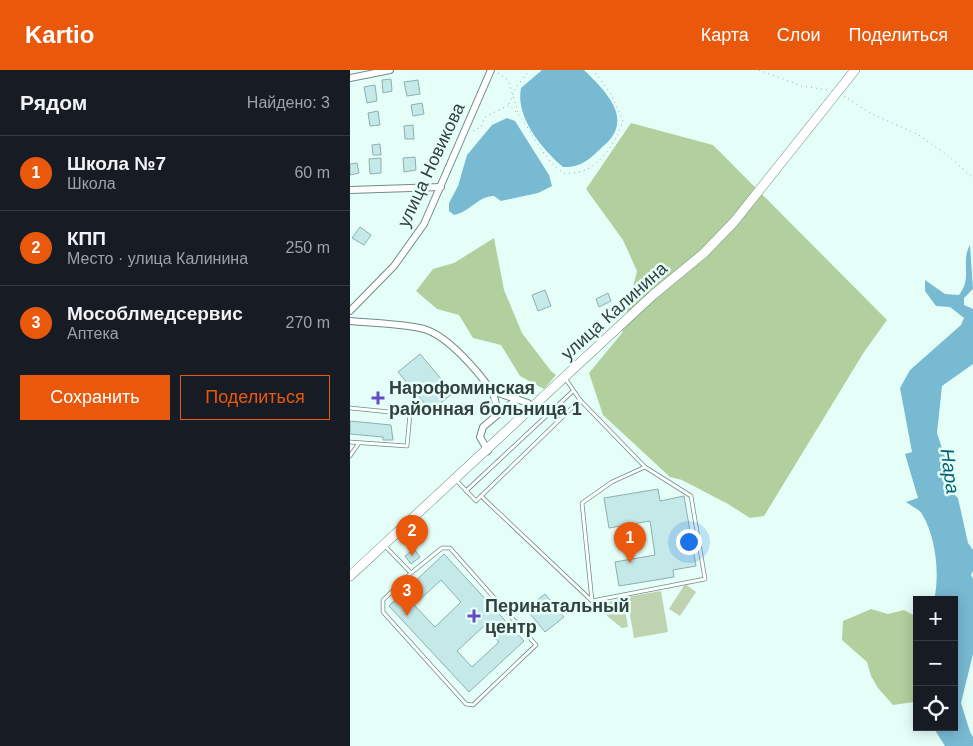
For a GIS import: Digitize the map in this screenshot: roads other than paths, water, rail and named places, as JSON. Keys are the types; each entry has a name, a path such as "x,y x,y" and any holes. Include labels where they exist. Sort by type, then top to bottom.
{"street":[{"path":"350,75 390,70"},
{"name":"улица Калинина","path":"350,576 488,451 653,296 704,253 734,222 855,70"},
{"name":"улица Новикова","path":"350,311 394,266 424,224 491,71"},
{"path":"350,190 441,187"},
{"path":"350,321 425,329 441,337 456,350 492,391 497,407 496,416"},
{"path":"492,391 528,403 532,408"},
{"path":"488,451 480,437 483,428 517,399"}],"lane":[{"path":"565,377 580,400 645,467 691,496 705,579 592,601"},
{"path":"466,491 573,390"},
{"path":"455,480 476,501 580,400"},
{"path":"350,408 410,414 407,446 350,442"},
{"path":"350,456 359,442"},
{"path":"592,601 582,503 612,482 645,467"},
{"path":"481,496 592,601"},
{"path":"384,544 411,573"},
{"path":"442,548 450,548 536,645 472,705 466,704 383,612 383,600 411,573 442,548"}],"water":[{"path":"542,70 584,70 608,96 616,112 616,129 613,136 593,156 577,165 563,167 539,142 526,121 520,99 521,88"},
{"path":"507,118 515,121 549,175 552,186 538,193 501,201 494,196 488,197 465,211 454,215 449,211 449,203 458,186 467,155 492,125"},
{"path":"970,245 973,289 964,298 964,305 973,309 973,364 942,386 937,433 945,457 953,493 958,498 968,543 973,550 973,571 971,575 973,579 973,654 961,703 973,737 973,746 945,746 936,731 958,731 958,596 935,596 937,568 931,534 921,512 906,502 918,498 905,454 912,452 900,388 910,370 961,325 964,318 950,307 936,306 925,291 925,280 945,294 959,295 965,282 967,252"}],"place":[{"name":"Нарофоминская районная больница 1","path":"378,398"},
{"name":"КПП","path":"412,556"},
{"name":"Школа №7","path":"630,563"},
{"name":"Мособлмедсервис","path":"407,616"},
{"name":"Перинатальный центр","path":"474,616"}],"water label":[{"name":"Нара","path":"950,471"}]}
